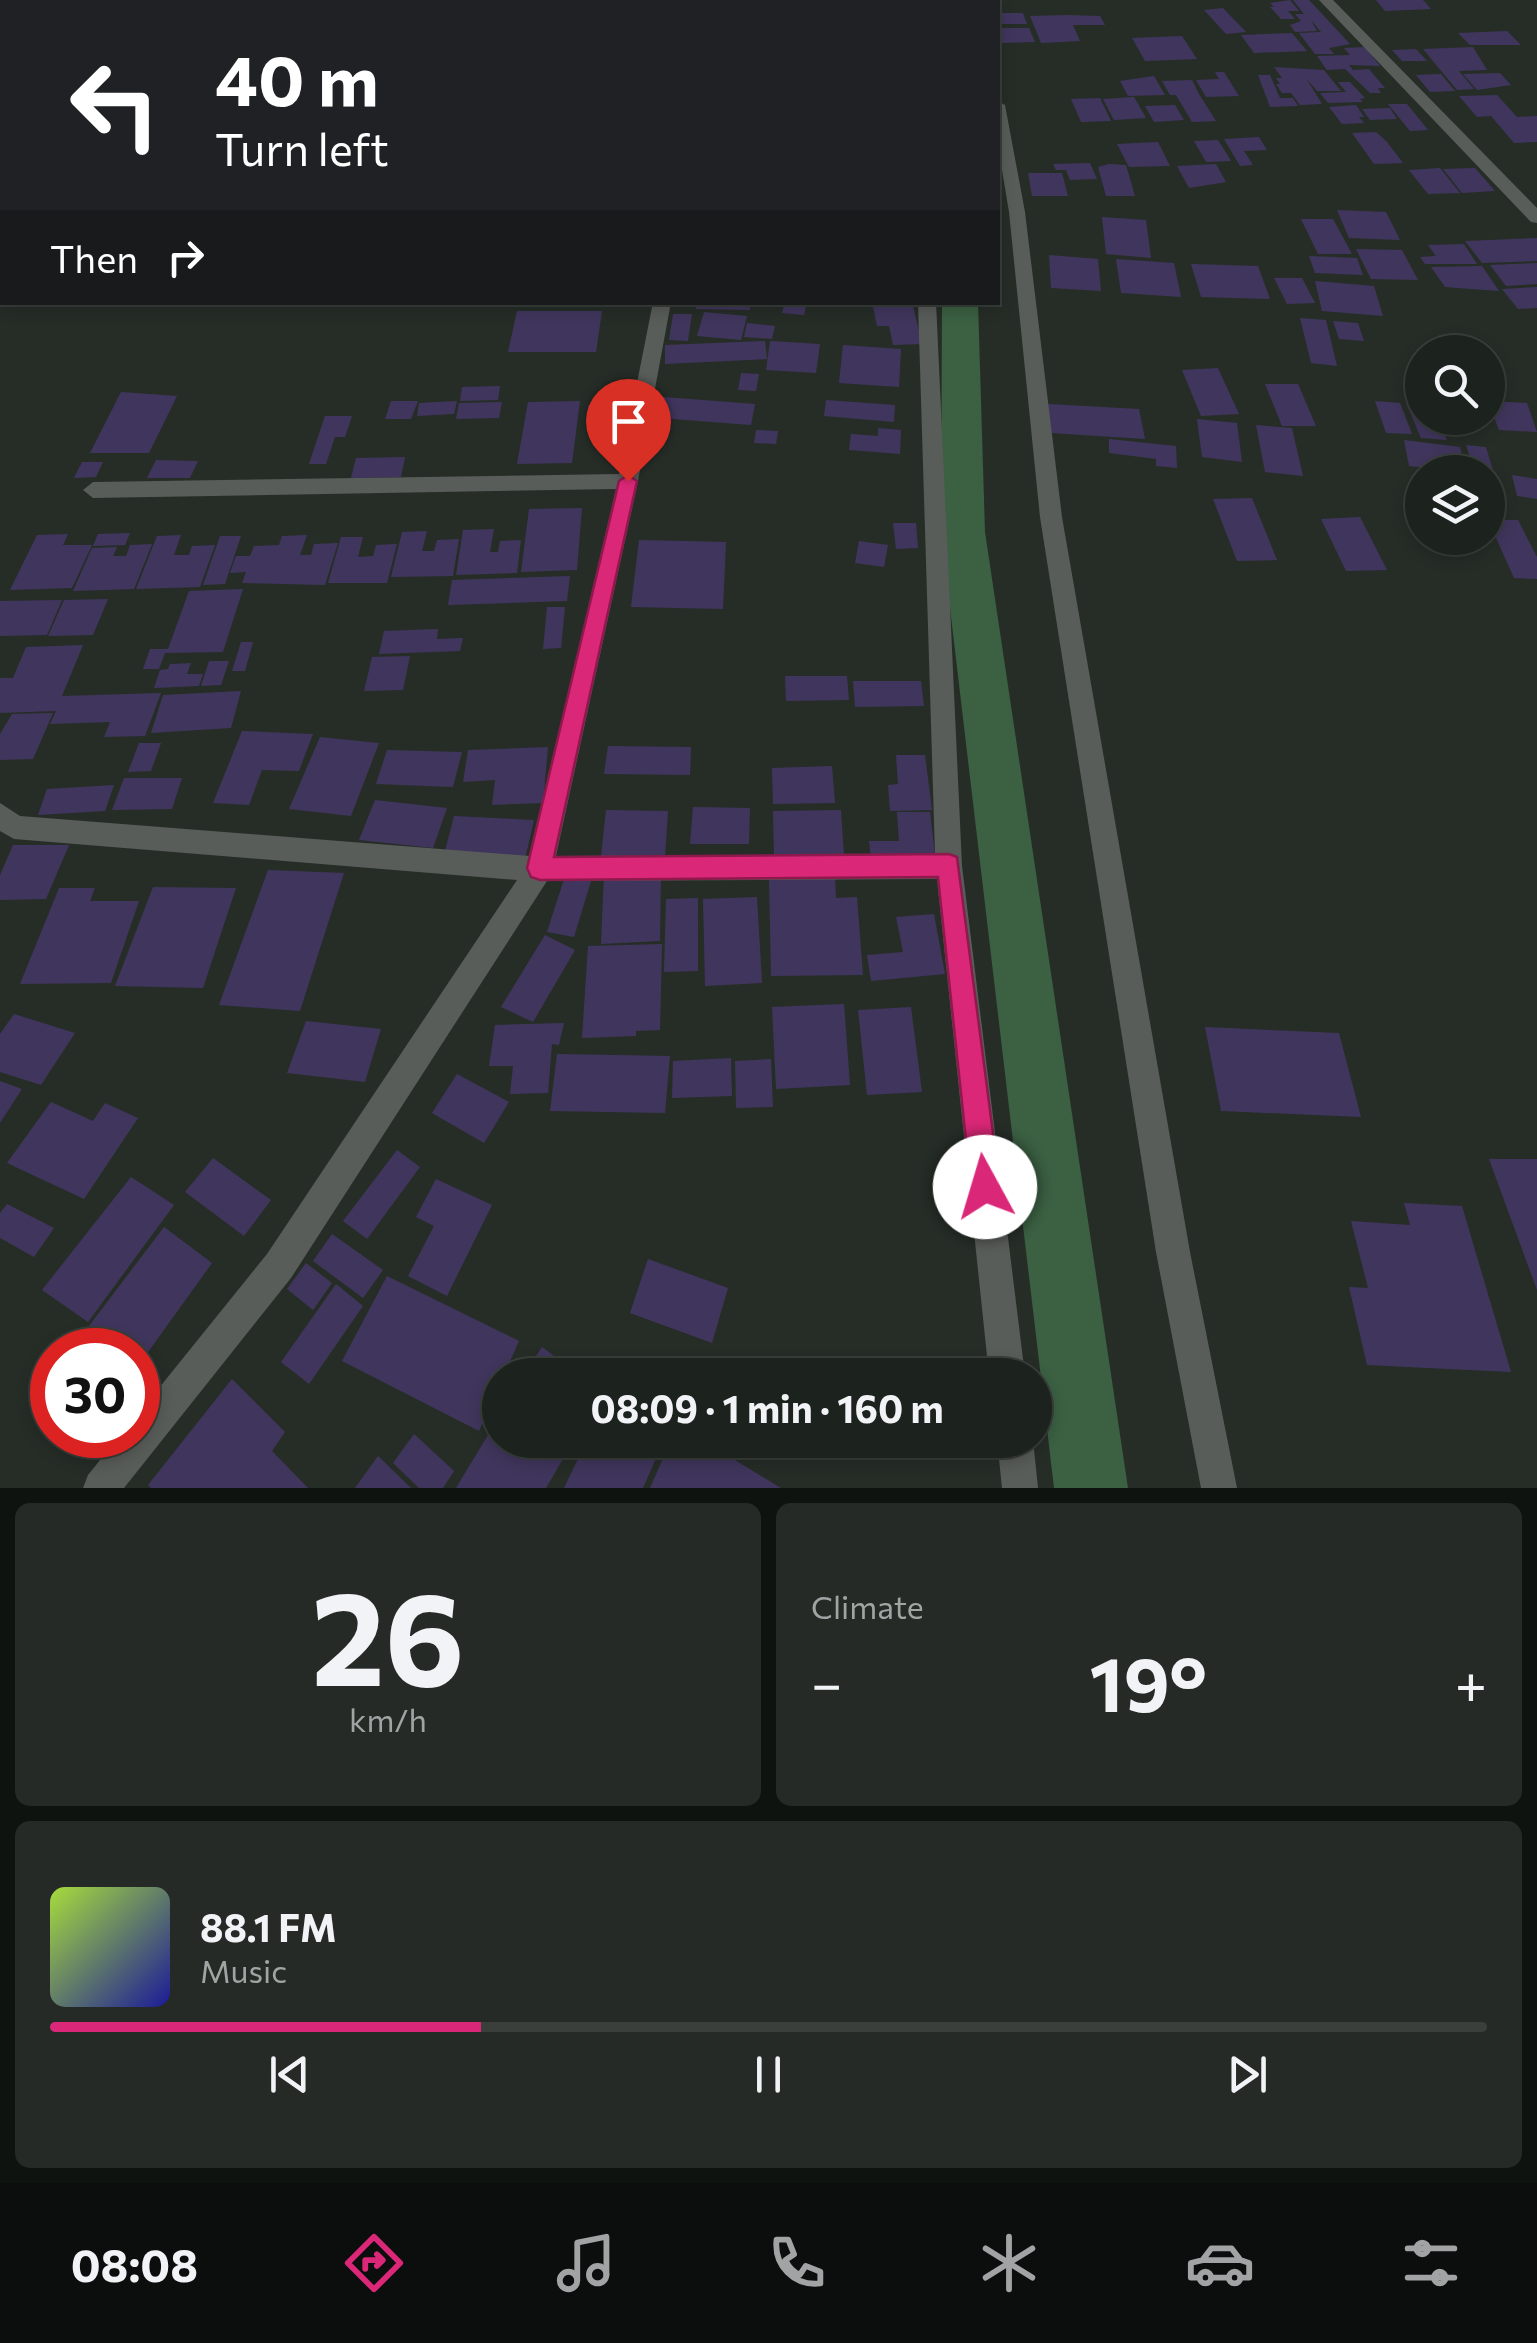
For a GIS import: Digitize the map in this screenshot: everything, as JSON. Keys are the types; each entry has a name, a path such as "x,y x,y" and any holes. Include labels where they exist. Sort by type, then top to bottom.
{"street":[{"path":"1326,0 1537,218"},
{"path":"1000,116 1017,212 1051,516 1172,1252 1219,1488"},
{"path":"101,1488 280,1266 540,868 628,481 661,305"},
{"path":"927,305 949,866 1005,1358"},
{"path":"93,490 628,481"},
{"path":"0,815 14,827 540,868 949,866"},
{"path":"1017,1458 1020,1488"}],"building":[{"path":"1290,0 1299,11 1288,11 1295,19 1281,19 1270,7 1274,7 1270,3"},
{"path":"1293,0 1309,0 1350,44 1329,48 1334,54 1315,54 1299,33 1321,32 1311,20 1317,31 1295,32 1290,25 1301,21 1295,14 1304,14"},
{"path":"1376,0 1423,0 1431,9 1385,11"},
{"path":"1223,8 1246,32 1226,34 1204,10"},
{"path":"1000,13 1023,13 1027,24 1000,24"},
{"path":"1030,16 1100,16 1105,25 1073,25 1080,41 1041,43"},
{"path":"1000,28 1029,28 1035,42 1001,43"},
{"path":"1507,31 1521,45 1470,45 1458,33"},
{"path":"1292,33 1307,51 1254,53 1241,35"},
{"path":"1182,36 1197,59 1145,61 1132,38"},
{"path":"1365,47 1380,66 1349,65 1353,70 1369,69 1385,88 1378,88 1381,93 1370,93 1345,69 1327,70 1317,56 1350,55 1344,48"},
{"path":"1473,47 1487,70 1459,71 1474,89 1457,90 1423,49"},
{"path":"1416,49 1427,61 1402,61 1392,50"},
{"path":"1274,67 1324,70 1341,91 1317,91 1306,78 1322,104 1300,105 1291,93 1282,93 1276,78 1282,78"},
{"path":"1215,72 1224,72 1239,96 1206,97 1196,80 1219,79"},
{"path":"1500,73 1511,85 1477,90 1463,74"},
{"path":"1441,74 1455,91 1430,92 1416,75"},
{"path":"1258,75 1270,75 1280,98 1293,98 1298,106 1270,107"},
{"path":"1154,76 1165,95 1128,96 1120,81"},
{"path":"1192,80 1216,121 1192,122 1176,95 1170,95 1162,81"},
{"path":"1338,82 1350,82 1365,98 1360,99 1363,102 1328,103 1320,93 1346,92"},
{"path":"1497,95 1517,117 1537,116 1537,142 1514,143 1491,116 1477,117 1459,96"},
{"path":"1134,97 1146,118 1114,120 1103,99"},
{"path":"1100,98 1111,121 1081,122 1071,99"},
{"path":"1388,104 1407,104 1428,130 1410,131"},
{"path":"1175,105 1184,120 1154,122 1145,106"},
{"path":"1356,105 1364,123 1342,124 1329,107"},
{"path":"1390,108 1397,119 1370,120 1362,109"},
{"path":"1376,132 1403,163 1374,164 1352,133"},
{"path":"1259,137 1267,150 1244,151 1253,165 1240,166 1224,139"},
{"path":"1218,140 1231,161 1206,162 1194,141"},
{"path":"1158,142 1170,166 1129,167 1117,144"},
{"path":"1090,163 1097,179 1070,180 1066,170 1056,170 1053,164"},
{"path":"1216,164 1226,182 1189,188 1177,166"},
{"path":"1126,165 1135,196 1106,196 1098,167"},
{"path":"1440,168 1460,193 1428,194 1409,170"},
{"path":"1475,168 1495,191 1462,193 1443,169"},
{"path":"1028,173 1062,173 1068,196 1032,196"},
{"path":"1337,210 1386,212 1400,240 1349,238"},
{"path":"1102,217 1146,220 1151,258 1106,254"},
{"path":"1301,219 1333,219 1352,254 1318,254"},
{"path":"1537,238 1537,261 1482,263 1465,241"},
{"path":"1464,244 1477,264 1425,264 1420,257 1436,256 1428,245"},
{"path":"1356,249 1402,250 1418,280 1371,279"},
{"path":"1049,255 1098,259 1101,291 1051,288"},
{"path":"1309,256 1357,258 1363,275 1315,273"},
{"path":"1116,259 1174,263 1181,297 1121,293"},
{"path":"1537,263 1537,284 1506,286 1490,265"},
{"path":"1191,264 1258,266 1270,299 1201,297"},
{"path":"1482,266 1499,291 1445,287 1431,267"},
{"path":"1274,278 1302,278 1315,303 1287,304"},
{"path":"1315,281 1374,286 1383,316 1322,311"},
{"path":"1537,287 1537,308 1518,309 1502,289"},
{"path":"696,305 750,305 750,310 696,309"},
{"path":"784,305 806,305 804,315 782,313"},
{"path":"873,305 913,305 922,344 893,345 889,326 877,326"},
{"path":"517,311 602,311 596,352 508,352"},
{"path":"704,312 747,316 741,340 697,336"},
{"path":"673,314 692,314 688,341 669,340"},
{"path":"1300,318 1326,320 1337,366 1311,363"},
{"path":"1333,321 1358,323 1364,341 1339,339"},
{"path":"747,323 775,326 772,339 744,337"},
{"path":"765,341 767,359 665,364 665,345"},
{"path":"770,341 820,344 816,373 766,370"},
{"path":"843,345 901,349 899,387 839,383"},
{"path":"1218,368 1239,414 1201,416 1182,370"},
{"path":"741,373 759,374 756,391 738,390"},
{"path":"1265,384 1298,384 1316,426 1282,426"},
{"path":"500,386 498,400 460,401 462,387"},
{"path":"121,392 177,396 149,453 90,453"},
{"path":"664,397 755,404 751,425 659,418"},
{"path":"826,400 895,405 894,422 824,416"},
{"path":"391,401 418,401 411,419 385,419"},
{"path":"457,401 454,414 417,416 419,403"},
{"path":"580,401 572,463 517,464 528,402"},
{"path":"1375,401 1400,403 1405,416 1405,434 1386,433"},
{"path":"502,402 499,418 456,419 459,403"},
{"path":"1505,402 1527,403 1537,432 1505,430"},
{"path":"606,404 605,420 586,420 588,405"},
{"path":"1048,404 1139,409 1145,439 1051,433"},
{"path":"325,416 352,416 345,437 335,437 326,464 309,464"},
{"path":"1197,419 1237,423 1242,462 1202,457"},
{"path":"1256,425 1292,428 1303,476 1265,472"},
{"path":"878,428 901,430 900,454 849,450 851,434 878,436"},
{"path":"756,430 778,431 776,444 754,443"},
{"path":"1420,435 1445,435 1447,440"},
{"path":"1109,439 1176,446 1177,468 1156,466 1156,459 1109,453"},
{"path":"1404,440 1460,447 1462,455 1407,455"},
{"path":"1466,445 1486,447 1488,455 1469,455"},
{"path":"405,457 401,477 351,478 356,458"},
{"path":"156,460 198,461 190,478 147,478"},
{"path":"82,462 103,462 96,477 74,478"},
{"path":"1512,475 1537,479 1537,499 1517,496"},
{"path":"1252,498 1277,560 1237,561 1213,499"},
{"path":"582,508 577,570 521,572 529,509"},
{"path":"1360,517 1387,570 1346,571 1321,519"},
{"path":"1505,520 1518,520 1537,557 1537,579 1514,578 1504,555"},
{"path":"893,523 916,523 918,548 896,549"},
{"path":"494,529 490,552 498,552 500,541 521,540 517,573 456,575 463,530"},
{"path":"427,531 422,551 434,551 437,540 459,539 453,576 391,577 402,532"},
{"path":"130,533 125,545 93,546 98,534"},
{"path":"68,534 63,545 92,545 72,588 10,590 37,535"},
{"path":"181,535 174,555 189,555 192,546 215,545 200,587 136,589 157,536"},
{"path":"307,535 300,555 311,555 314,544 338,543 325,585 242,583 246,572 230,573 236,556 250,556 254,546 279,545 282,536"},
{"path":"220,536 241,536 225,584 203,585"},
{"path":"341,537 363,537 358,557 373,556 376,545 397,544 387,583 328,583"},
{"path":"639,540 726,542 723,609 631,607"},
{"path":"859,541 888,545 884,567 855,563"},
{"path":"152,544 134,589 73,591 92,548 117,547 113,556 126,556 130,545"},
{"path":"570,576 567,601 448,605 452,580"},
{"path":"243,589 223,652 165,653 159,669 143,669 150,649 168,649 189,591"},
{"path":"108,599 93,635 48,636 64,600"},
{"path":"62,600 47,635 0,636 0,601"},
{"path":"547,607 565,607 561,648 543,649"},
{"path":"438,629 437,639 463,638 460,651 379,654 384,631"},
{"path":"241,642 253,642 245,671 232,671"},
{"path":"83,645 62,696 161,693 145,736 104,737 110,722 50,724 56,711 0,713 0,678 13,678 26,647"},
{"path":"410,656 403,690 364,691 372,657"},
{"path":"209,661 229,661 221,685 201,686"},
{"path":"191,663 187,674 203,674 199,686 154,688 160,670 168,669 170,664"},
{"path":"785,676 847,676 849,700 786,701"},
{"path":"853,681 921,681 924,706 855,707"},
{"path":"241,691 231,728 151,733 163,695"},
{"path":"53,713 33,759 0,760 0,734 12,714"},
{"path":"242,731 313,734 299,771 262,770 249,805 213,803"},
{"path":"320,737 379,743 351,816 289,809"},
{"path":"139,743 161,743 151,771 128,772"},
{"path":"608,746 691,747 690,775 604,774"},
{"path":"548,747 543,803 492,805 495,780 463,782 468,750"},
{"path":"387,750 462,752 453,787 376,784"},
{"path":"896,755 925,755 932,810 890,811 888,785 898,784"},
{"path":"832,766 835,803 773,804 772,768"},
{"path":"124,778 182,778 172,809 112,810"},
{"path":"114,785 105,811 38,815 47,789"},
{"path":"375,800 447,808 433,848 359,840"},
{"path":"693,807 750,808 749,844 690,844"},
{"path":"606,810 668,811 665,857 601,856"},
{"path":"841,810 844,856 774,857 773,811"},
{"path":"897,812 930,812 935,856 871,857 869,841 899,841"},
{"path":"454,816 534,820 525,859 444,855"},
{"path":"13,845 69,845 46,899 0,900 0,875"},
{"path":"268,870 344,873 300,1011 219,1005"},
{"path":"661,871 660,941 601,944 604,873"},
{"path":"565,876 591,881 574,937 547,932"},
{"path":"835,876 836,898 857,897 863,975 771,976 769,878"},
{"path":"153,887 236,888 203,988 115,986"},
{"path":"59,888 95,888 90,901 139,901 111,983 20,984"},
{"path":"757,897 762,983 705,986 703,899"},
{"path":"698,898 698,971 664,972 666,899"},
{"path":"934,914 945,974 871,981 867,955 903,952 896,917"},
{"path":"545,935 575,950 533,1022 501,1007"},
{"path":"662,944 660,1030 636,1031 636,1036 582,1038 588,946"},
{"path":"844,1004 850,1085 776,1089 772,1007"},
{"path":"911,1007 922,1092 867,1095 858,1010"},
{"path":"14,1014 75,1033 41,1085 0,1072 0,1034"},
{"path":"306,1021 381,1029 365,1082 287,1073"},
{"path":"564,1023 559,1045 552,1044 548,1093 510,1094 513,1066 489,1066 495,1025"},
{"path":"1205,1027 1339,1033 1361,1117 1221,1111"},
{"path":"557,1054 670,1056 665,1113 550,1111"},
{"path":"731,1058 732,1096 672,1098 673,1061"},
{"path":"771,1059 773,1107 736,1108 735,1061"},
{"path":"457,1074 509,1102 484,1143 432,1113"},
{"path":"0,1081 22,1089 0,1123"},
{"path":"51,1102 93,1121 105,1103 138,1118 84,1199 7,1163"},
{"path":"397,1150 420,1167 367,1239 343,1221"},
{"path":"213,1158 271,1200 244,1236 185,1192"},
{"path":"1489,1159 1537,1159 1537,1290"},
{"path":"131,1177 174,1205 88,1322 42,1290"},
{"path":"436,1179 492,1205 447,1296 408,1276 434,1226 416,1217"},
{"path":"1404,1203 1462,1206 1511,1372 1367,1365 1349,1287 1368,1288 1351,1221 1410,1225"},
{"path":"7,1204 54,1228 34,1257 0,1238 0,1213"},
{"path":"164,1227 212,1263 160,1335 160,1328 89,1326"},
{"path":"332,1234 383,1270 363,1298 313,1261"},
{"path":"648,1259 728,1288 712,1343 630,1313"},
{"path":"306,1263 332,1283 313,1310 287,1289"},
{"path":"387,1276 519,1341 512,1358 482,1358 479,1431 342,1361"},
{"path":"336,1284 363,1306 309,1384 281,1362"},
{"path":"542,1347 557,1358 535,1358"},
{"path":"232,1379 285,1432 272,1451 308,1488 151,1488 148,1485"},
{"path":"414,1434 454,1471 443,1488 419,1488 393,1463"},
{"path":"482,1445 482,1458 564,1458 546,1488 456,1488"},
{"path":"378,1456 411,1488 355,1488"},
{"path":"578,1458 656,1458 643,1488 564,1488"},
{"path":"663,1458 732,1458 781,1488 650,1488"}],"waterway":[{"path":"960,305 963,532 1091,1488"}],"route":[{"path":"628,481 540,868 949,866 985,1187"}]}
